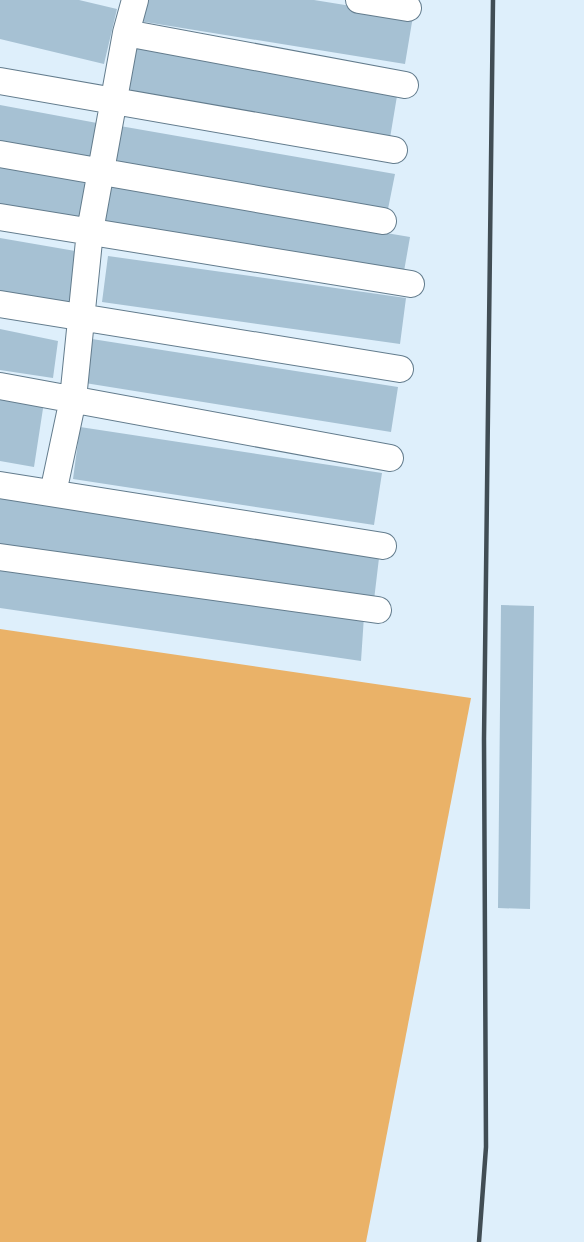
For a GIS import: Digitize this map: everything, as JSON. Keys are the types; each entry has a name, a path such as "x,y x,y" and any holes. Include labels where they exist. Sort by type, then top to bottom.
{"lane":[{"path":"53,493 73,399 90,231 126,33 135,0"},
{"path":"359,0 408,8"},
{"path":"126,33 405,85"},
{"path":"0,81 394,150"},
{"path":"0,154 383,220"},
{"path":"0,217 411,284"},
{"path":"0,304 400,369"},
{"path":"0,386 390,458"},
{"path":"0,485 383,546"},
{"path":"0,557 378,610"}],"shaded area":[{"path":"0,629 471,698 366,1242 0,1242"}],"building":[{"path":"0,0 79,0 117,9 104,64 0,39"},
{"path":"142,0 314,0 413,16 405,64 139,21"},
{"path":"128,46 398,90 390,138 120,93"},
{"path":"0,105 97,123 89,168 0,152"},
{"path":"120,126 395,174 388,209 114,162"},
{"path":"0,163 87,178 78,226 0,213"},
{"path":"106,186 410,237 403,277 99,225"},
{"path":"0,238 81,252 72,304 0,291"},
{"path":"108,256 406,298 400,344 102,302"},
{"path":"0,329 58,341 53,378 0,370"},
{"path":"92,339 398,387 391,432 85,383"},
{"path":"0,395 44,402 34,467 0,461"},
{"path":"80,427 382,473 374,525 73,479"},
{"path":"0,497 379,558 374,600 0,547"},
{"path":"0,564 364,616 361,661 0,608"},
{"path":"501,605 534,606 530,909 498,908"}],"railway":[{"path":"479,1242 486,1147 484,739 493,0"}]}
